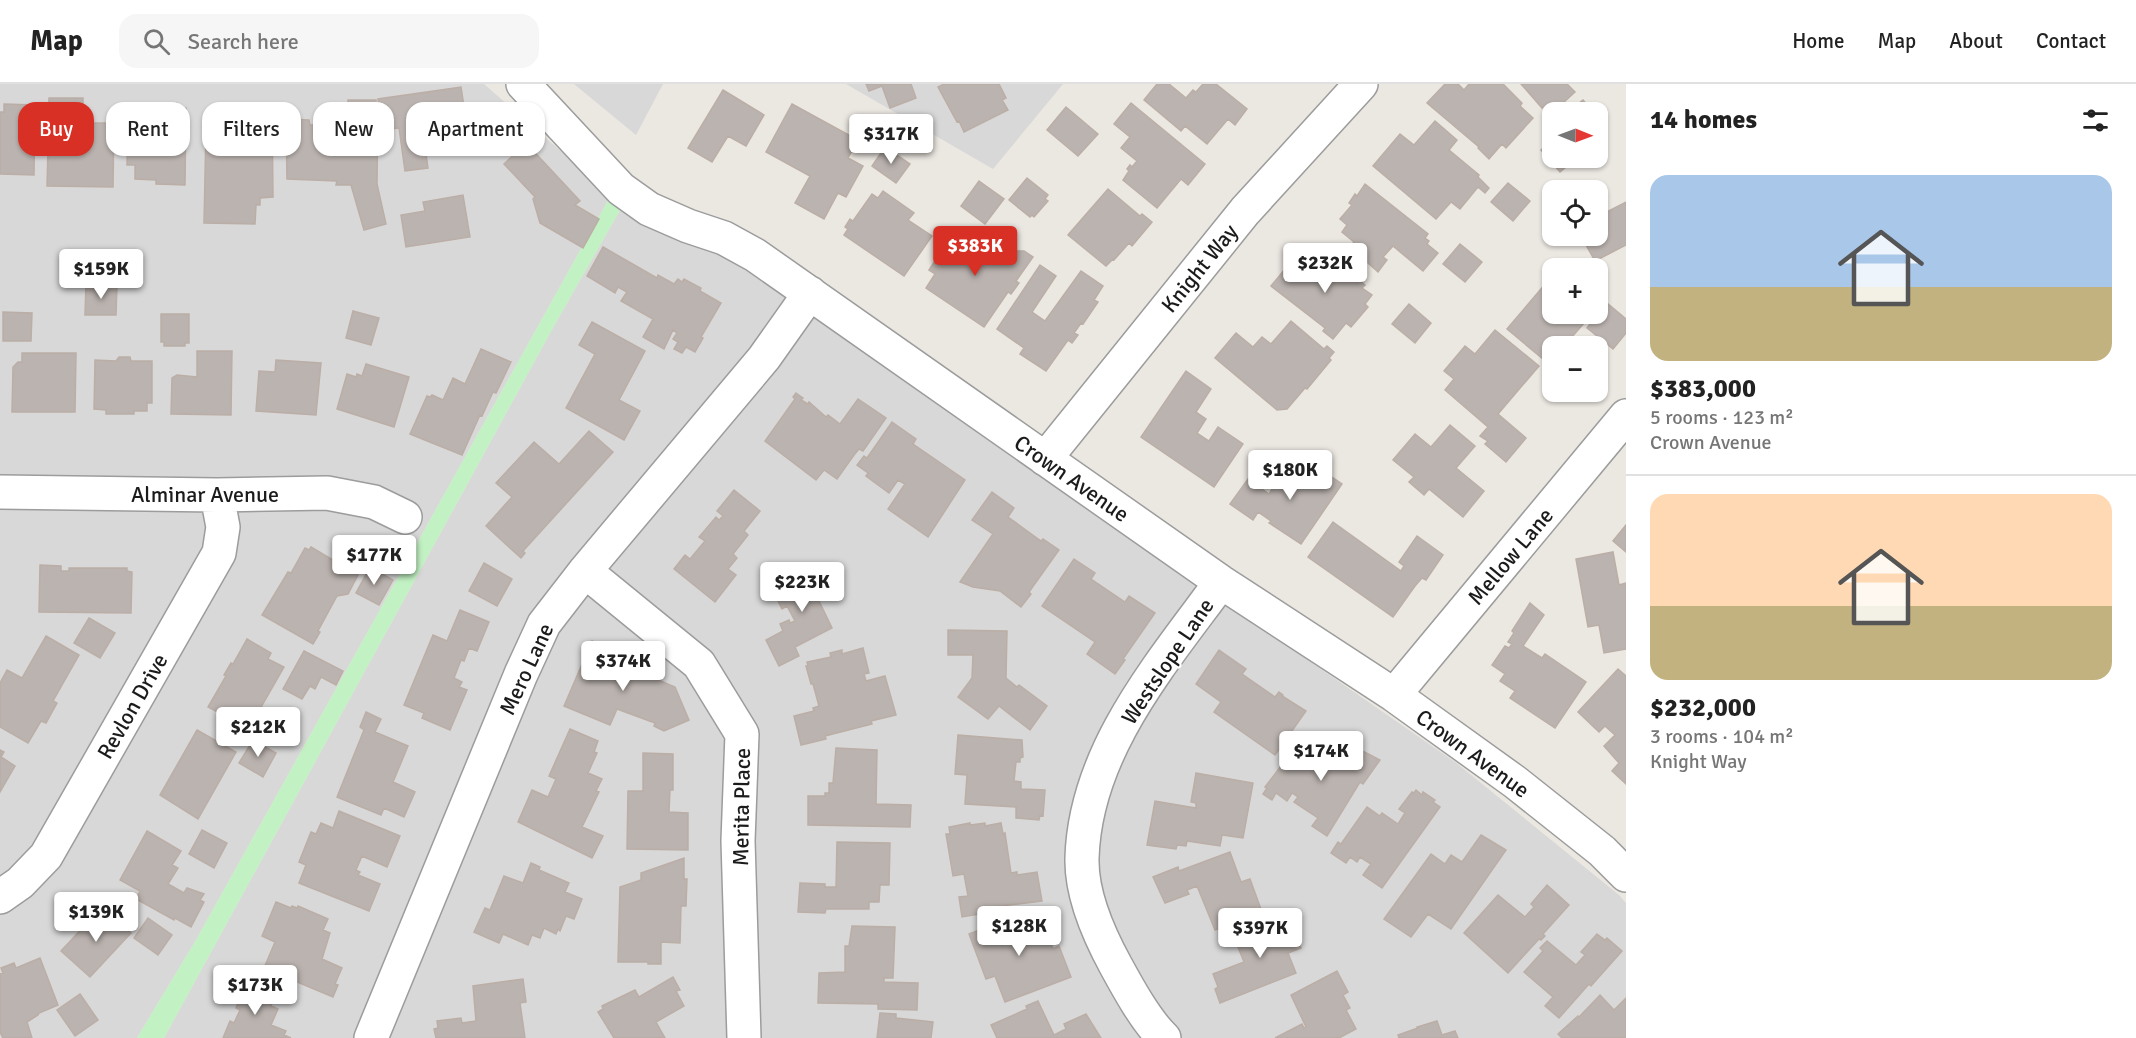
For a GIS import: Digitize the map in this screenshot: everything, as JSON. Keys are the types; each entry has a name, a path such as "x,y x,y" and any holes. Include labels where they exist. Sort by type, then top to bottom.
{"street":[{"name":"Crown Avenue","path":"523,84 621,189 649,209 755,255 1221,582 1394,695 1515,782 1602,851 1626,875"},
{"name":"Knight Way","path":"1045,459 1245,211 1361,84"},
{"name":"Mero Lane","path":"370,1038 521,674 544,624 585,571 764,358 810,293"},
{"name":"Mellow Lane","path":"1394,695 1626,416"},
{"name":"Alminar Avenue","path":"0,492 217,495 327,493 374,502 405,517"},
{"name":"Revlon Drive","path":"0,897 20,883 46,856 219,553 223,527 217,495"},
{"name":"Merita Place","path":"585,571 699,664 742,734 738,841 744,1038"},
{"name":"Westslope Lane","path":"1164,1038 1127,986 1101,938 1088,900 1082,859 1090,801 1108,754 1136,700 1221,582"}],"shaded area":[{"path":"0,84 484,84 505,102 406,102 406,156 545,156 545,137 611,195 196,940 137,1038 0,1038"},
{"path":"574,84 663,84 636,135"},
{"path":"846,84 1063,84 993,169"},
{"path":"623,205 679,241 725,256 1455,762 1619,895 1626,903 1626,1038 164,1038 555,324"}],"green space":[{"path":"611,195 623,205 555,324 164,1038 137,1038 196,940"}],"building":[{"path":"866,84 911,84 916,98 890,108 882,86 869,91"},
{"path":"944,84 999,84 1006,98 1002,100 1008,110 964,132 938,87"},
{"path":"1157,84 1169,84 1186,98 1203,84 1216,84 1247,109 1235,125 1228,119 1207,144 1185,126 1181,131 1144,100"},
{"path":"1445,84 1458,84 1464,90 1469,84 1503,84 1522,103 1520,106 1533,118 1506,148 1502,144 1489,159 1479,147 1427,103"},
{"path":"1521,84 1567,84 1575,92 1564,102 1542,102 1542,108"},
{"path":"461,87 463,102 406,102 406,156 426,156 428,168 405,171 399,128 394,129 394,102 378,102 378,99"},
{"path":"723,90 764,115 746,146 728,136 712,162 688,148"},
{"path":"49,98 83,98 83,102 49,102"},
{"path":"348,100 376,100 376,102 348,102"},
{"path":"1131,103 1205,164 1188,185 1181,179 1157,208 1123,180 1129,171 1127,169 1137,161 1121,148 1130,137 1114,124"},
{"path":"4,104 18,104 18,156 34,156 34,175 0,174 0,112 4,112"},
{"path":"792,104 858,140 848,158 863,166 846,197 838,193 824,219 795,203 810,176 766,152"},
{"path":"1066,107 1098,134 1078,156 1047,130"},
{"path":"301,120 309,120 310,125 313,125 313,156 377,156 377,184 386,224 364,230 351,185 336,185 337,181 287,179 287,156 301,156"},
{"path":"1435,121 1457,140 1449,150 1479,175 1478,177 1489,188 1485,193 1478,187 1460,209 1451,202 1436,219 1373,166 1400,134 1414,145"},
{"path":"94,123 106,123 106,156 113,156 113,187 47,186 48,156 94,156"},
{"path":"885,147 910,164 896,183 872,166"},
{"path":"127,156 185,156 185,185 156,184 156,180 135,179 135,165 127,165"},
{"path":"205,156 273,156 273,197 260,198 260,205 256,205 255,224 204,223"},
{"path":"512,156 538,156 580,201 575,205 599,219 583,248 540,223 533,199 535,197 504,164"},
{"path":"1027,178 1048,195 1045,199 1048,201 1034,217 1032,215 1030,217 1009,200"},
{"path":"979,181 1004,199 985,224 961,206"},
{"path":"1508,183 1530,201 1513,221 1491,202"},
{"path":"1365,184 1428,234 1425,238 1429,241 1427,244 1438,253 1423,271 1393,246 1383,257 1387,260 1378,272 1350,247 1354,242 1342,232 1347,225 1340,219 1352,205 1349,203 1355,194 1357,196"},
{"path":"1108,189 1140,216 1142,214 1152,222 1132,246 1129,243 1106,266 1068,235"},
{"path":"883,191 914,213 908,220 932,236 904,276 844,235 848,229 845,227 850,219 853,221 872,194 878,198"},
{"path":"463,195 470,237 406,247 401,215 425,211 423,202"},
{"path":"1626,202 1626,245 1601,258 1593,258 1587,246 1608,246 1608,211"},
{"path":"952,234 964,242 965,239 976,238 989,246 988,259 995,264 1005,249 1013,254 1015,251 1024,251 1033,257 1016,281 1019,283 1011,294 1008,292 984,327 926,288 935,274 929,270"},
{"path":"1460,244 1482,262 1465,282 1443,264"},
{"path":"603,247 657,278 658,275 674,284 678,279 682,282 684,279 721,303 695,352 686,347 682,353 674,349 678,342 673,339 677,333 673,330 664,349 643,337 653,319 621,301 627,292 618,287 615,293 587,276"},
{"path":"1322,254 1357,283 1359,280 1365,285 1362,288 1372,295 1365,304 1368,307 1351,327 1346,323 1333,339 1323,331 1325,328 1271,286 1290,263 1304,275"},
{"path":"1040,265 1056,276 1032,312 1045,321 1081,271 1103,286 1094,300 1098,302 1074,333 1078,335 1072,343 1068,340 1046,371 1020,354 1024,348 997,329"},
{"path":"86,284 117,285 116,315 85,315"},
{"path":"1542,288 1542,324 1583,324 1573,336 1542,336 1542,358 1507,329"},
{"path":"1409,304 1431,323 1415,343 1392,324"},
{"path":"1608,304 1626,319 1626,333 1613,349 1608,345 1608,336 1597,336 1587,328 1590,324 1608,324"},
{"path":"353,311 379,318 371,345 346,338"},
{"path":"3,312 32,313 31,341 3,341"},
{"path":"161,314 189,314 189,343 185,343 185,346 164,346 164,342 161,342"},
{"path":"1291,321 1324,349 1327,346 1334,352 1329,358 1331,360 1307,389 1305,388 1287,409 1277,410 1215,358 1236,333 1253,347 1262,337 1271,344"},
{"path":"592,322 645,351 619,400 640,411 624,440 566,408 595,354 579,345"},
{"path":"1495,330 1539,366 1498,414 1526,438 1506,462 1485,444 1488,441 1480,436 1488,427 1445,390 1454,379 1444,371 1465,346 1475,354"},
{"path":"481,349 511,362 496,393 493,392 482,416 480,415 462,455 410,434 427,396 432,395 443,400 453,378 465,384"},
{"path":"197,351 232,351 231,415 171,414 172,378 177,375 197,377"},
{"path":"22,353 76,353 75,412 12,412 13,367 18,362 22,362"},
{"path":"119,357 130,357 131,361 152,361 152,403 147,403 147,411 134,411 134,414 106,414 106,410 94,409 95,360 116,361"},
{"path":"276,360 321,363 316,415 256,411 259,371 275,372"},
{"path":"366,364 409,377 394,427 337,409 347,374 362,376"},
{"path":"1186,371 1211,389 1196,412 1206,419 1197,433 1209,441 1218,427 1243,444 1214,487 1141,437"},
{"path":"796,393 803,398 801,400 808,404 809,402 826,417 828,415 840,424 858,399 886,418 863,451 859,449 837,479 824,470 816,480 765,441 795,399 793,397"},
{"path":"892,422 916,439 913,444 965,480 928,537 888,509 905,484 898,480 889,493 866,476 868,473 857,465 864,456 867,458"},
{"path":"1450,425 1475,446 1456,468 1484,491 1463,517 1429,489 1424,495 1409,482 1414,477 1393,460 1415,434 1431,447"},
{"path":"589,431 613,452 523,551 525,553 521,558 486,526 512,497 496,483 534,442 559,464"},
{"path":"1288,465 1306,477 1314,465 1342,484 1301,544 1269,523 1271,521 1258,512 1253,520 1230,504 1248,479 1269,494"},
{"path":"734,490 760,511 744,531 748,535 733,554 737,558 728,569 736,575 715,602 674,569 685,555 690,559 705,541 699,537 716,517 719,520 723,516 717,511"},
{"path":"992,492 1014,508 1008,517 1041,541 1043,539 1059,550 1021,607 1000,591 973,587 960,582 993,534 972,520"},
{"path":"1333,522 1401,571 1404,566 1399,562 1417,536 1443,555 1426,580 1422,578 1393,617 1308,557"},
{"path":"1626,525 1626,552 1613,541"},
{"path":"311,547 358,575 348,594 337,596 313,644 262,615 305,548 309,550"},
{"path":"1613,552 1619,585 1626,583 1626,649 1604,653 1599,625 1588,627 1576,559"},
{"path":"1074,559 1095,573 1091,579 1125,602 1129,596 1155,613 1115,674 1087,654 1095,642 1042,606"},
{"path":"484,563 512,579 497,606 469,591"},
{"path":"40,565 61,566 61,571 69,571 69,568 127,568 127,571 132,572 131,613 39,612"},
{"path":"824,565 838,591 819,601 832,628 795,647 799,656 779,666 766,640 783,631 780,624 789,620 790,623 795,621 787,606 782,609 773,591"},
{"path":"370,567 393,580 379,605 356,593"},
{"path":"1530,603 1544,615 1523,646 1542,658 1545,654 1586,682 1555,728 1510,698 1515,691 1500,681 1505,674 1492,665 1505,646 1509,648 1512,644 1508,642 1514,633 1512,631"},
{"path":"460,610 489,622 477,651 469,648 454,678 462,682 459,687 467,690 450,730 422,718 424,713 404,705 433,635 447,641"},
{"path":"89,618 115,633 100,658 74,643"},
{"path":"948,630 1007,631 1006,678 1047,706 1030,730 999,706 988,719 958,697 972,678 973,655 948,655"},
{"path":"46,636 79,655 53,701 57,703 46,723 41,721 28,743 0,727 0,683 7,670 22,678"},
{"path":"247,639 271,653 268,659 284,667 256,716 241,708 234,721 208,707 226,676 224,675"},
{"path":"592,641 617,652 614,661 675,687 689,720 664,731 654,726 655,723 617,709 610,725 564,706"},
{"path":"863,648 869,673 864,674 866,681 885,676 896,715 871,721 872,724 825,736 826,739 801,745 794,716 814,711 813,708 819,706 806,666 808,666 807,662 831,657 830,653 842,650 842,654"},
{"path":"1219,650 1246,669 1242,674 1275,697 1279,692 1306,711 1275,755 1214,712 1221,702 1196,684"},
{"path":"304,651 343,671 336,685 321,677 315,689 310,686 302,699 283,689"},
{"path":"1618,669 1626,676 1626,784 1612,771 1619,763 1604,746 1615,735 1605,726 1599,732 1578,712"},
{"path":"366,712 381,719 375,732 408,746 393,782 415,792 404,817 384,808 381,815 337,797 364,730 360,727"},
{"path":"570,729 598,741 594,752 597,753 588,773 602,779 596,791 599,792 582,827 603,836 592,858 518,822 532,790 548,797 556,779 549,776"},
{"path":"197,730 236,752 198,819 160,795"},
{"path":"958,735 1022,740 1023,757 1020,758 1020,762 1016,762 1014,781 1021,782 1021,789 1045,790 1043,816 1040,815 1039,820 1016,818 1016,807 965,804 967,775 955,774"},
{"path":"1297,739 1335,766 1338,762 1341,763 1353,746 1380,760 1363,784 1360,782 1327,836 1312,826 1318,818 1294,802 1298,797 1292,793 1287,801 1276,793 1272,800 1263,794 1267,788 1265,787 1294,749 1291,747"},
{"path":"253,740 276,753 263,777 239,763"},
{"path":"836,748 877,750 876,804 911,805 910,827 808,825 808,796 825,796 825,793 829,793 829,783 833,783"},
{"path":"0,750 4,752 1,757 15,766 0,792"},
{"path":"643,753 673,754 673,790 670,790 669,812 688,813 688,850 627,849 628,791 643,791"},
{"path":"1196,773 1253,783 1243,838 1222,835 1220,846 1187,841 1186,846 1177,845 1176,849 1147,845 1155,801 1196,808 1196,803 1191,802"},
{"path":"1416,790 1435,800 1433,802 1440,807 1382,888 1363,875 1371,864 1360,857 1357,862 1350,857 1346,863 1331,853 1338,842 1341,844 1367,807 1380,816 1382,813 1398,824 1405,813 1399,809"},
{"path":"339,811 400,836 387,867 362,856 356,870 360,872 358,875 380,884 369,911 299,883 306,865 299,862 311,832 316,834 321,823 333,828"},
{"path":"970,823 970,825 985,823 985,826 1001,823 1003,834 1005,833 1011,873 1017,872 1017,875 1037,872 1042,901 985,908 986,913 962,917 959,897 968,896 964,874 953,876 946,834 950,834 949,827"},
{"path":"202,830 227,843 214,868 189,854"},
{"path":"147,831 181,851 172,865 178,868 168,884 184,893 187,888 204,894 200,900 204,902 191,927 136,899 140,891 120,880"},
{"path":"1481,835 1506,850 1451,929 1428,914 1411,937 1384,919 1431,854 1445,864 1451,855 1462,862"},
{"path":"837,842 890,843 889,885 880,885 879,902 869,902 869,909 826,909 825,913 798,912 800,883 836,887"},
{"path":"1230,852 1241,882 1250,879 1262,912 1215,930 1197,886 1187,890 1189,894 1165,903 1153,877 1178,867 1179,871"},
{"path":"684,858 684,879 687,879 686,906 681,906 680,943 661,942 661,964 618,962 620,887 641,880 641,873"},
{"path":"531,863 540,867 539,870 569,883 565,892 582,899 574,919 566,916 560,931 558,929 556,934 544,928 540,938 532,935 528,945 503,934 499,943 474,932 485,908 490,910 504,876 523,883"},
{"path":"1547,885 1569,905 1543,934 1545,936 1539,939 1508,973 1464,933 1498,895 1525,917 1534,907 1531,904"},
{"path":"276,902 291,908 298,906 328,919 323,930 330,933 322,959 342,968 335,984 338,985 333,997 264,968 275,942 262,936"},
{"path":"107,911 131,933 90,977 61,951 87,923 91,927"},
{"path":"1039,913 1053,949 1059,946 1071,977 1005,1002 995,976 986,979 969,934 1009,919 1011,924"},
{"path":"1288,914 1301,948 1288,953 1296,973 1220,1003 1215,989 1218,987 1213,974 1244,962 1233,935"},
{"path":"148,918 172,935 158,955 134,938"},
{"path":"852,926 895,927 893,978 884,978 884,982 918,983 917,1010 878,1009 878,1004 818,1003 819,973 845,972 845,946 849,946"},
{"path":"1597,934 1605,940 1607,938 1622,951 1559,1018 1545,1006 1553,997 1524,972 1543,951 1540,948 1547,941 1576,965 1585,955 1581,952"},
{"path":"40,958 58,1005 39,1013 27,1022 32,1038 3,1038 0,1032 0,974 3,973 1,968 14,963 16,968"},
{"path":"1337,971 1348,992 1343,995 1350,1008 1346,1010 1356,1029 1339,1038 1275,1038 1302,1024 1304,1028 1306,1027 1291,995"},
{"path":"673,977 680,990 676,991 684,1006 656,1022 665,1038 614,1038 598,1012 603,1009 602,1006 635,990 639,997"},
{"path":"523,979 526,1002 520,1003 525,1038 436,1038 434,1029 438,1028 437,1021 461,1018 462,1023 476,1021 473,986"},
{"path":"246,983 275,995 271,1006 278,1009 271,1025 286,1031 284,1035 291,1038 223,1038 230,1021 234,1023 240,1010 236,1008"},
{"path":"80,994 98,1020 75,1036 57,1010"},
{"path":"1600,995 1614,1010 1626,998 1626,1038 1562,1038 1558,1034 1579,1017"},
{"path":"1038,1001 1054,1035 1066,1029 1064,1024 1086,1014 1101,1038 997,1038 991,1025 1027,1009 1026,1006"},
{"path":"880,1013 896,1014 896,1018 933,1022 931,1038 877,1038"},
{"path":"1437,1021 1442,1035 1455,1031 1458,1038 1399,1038 1398,1035"}]}
